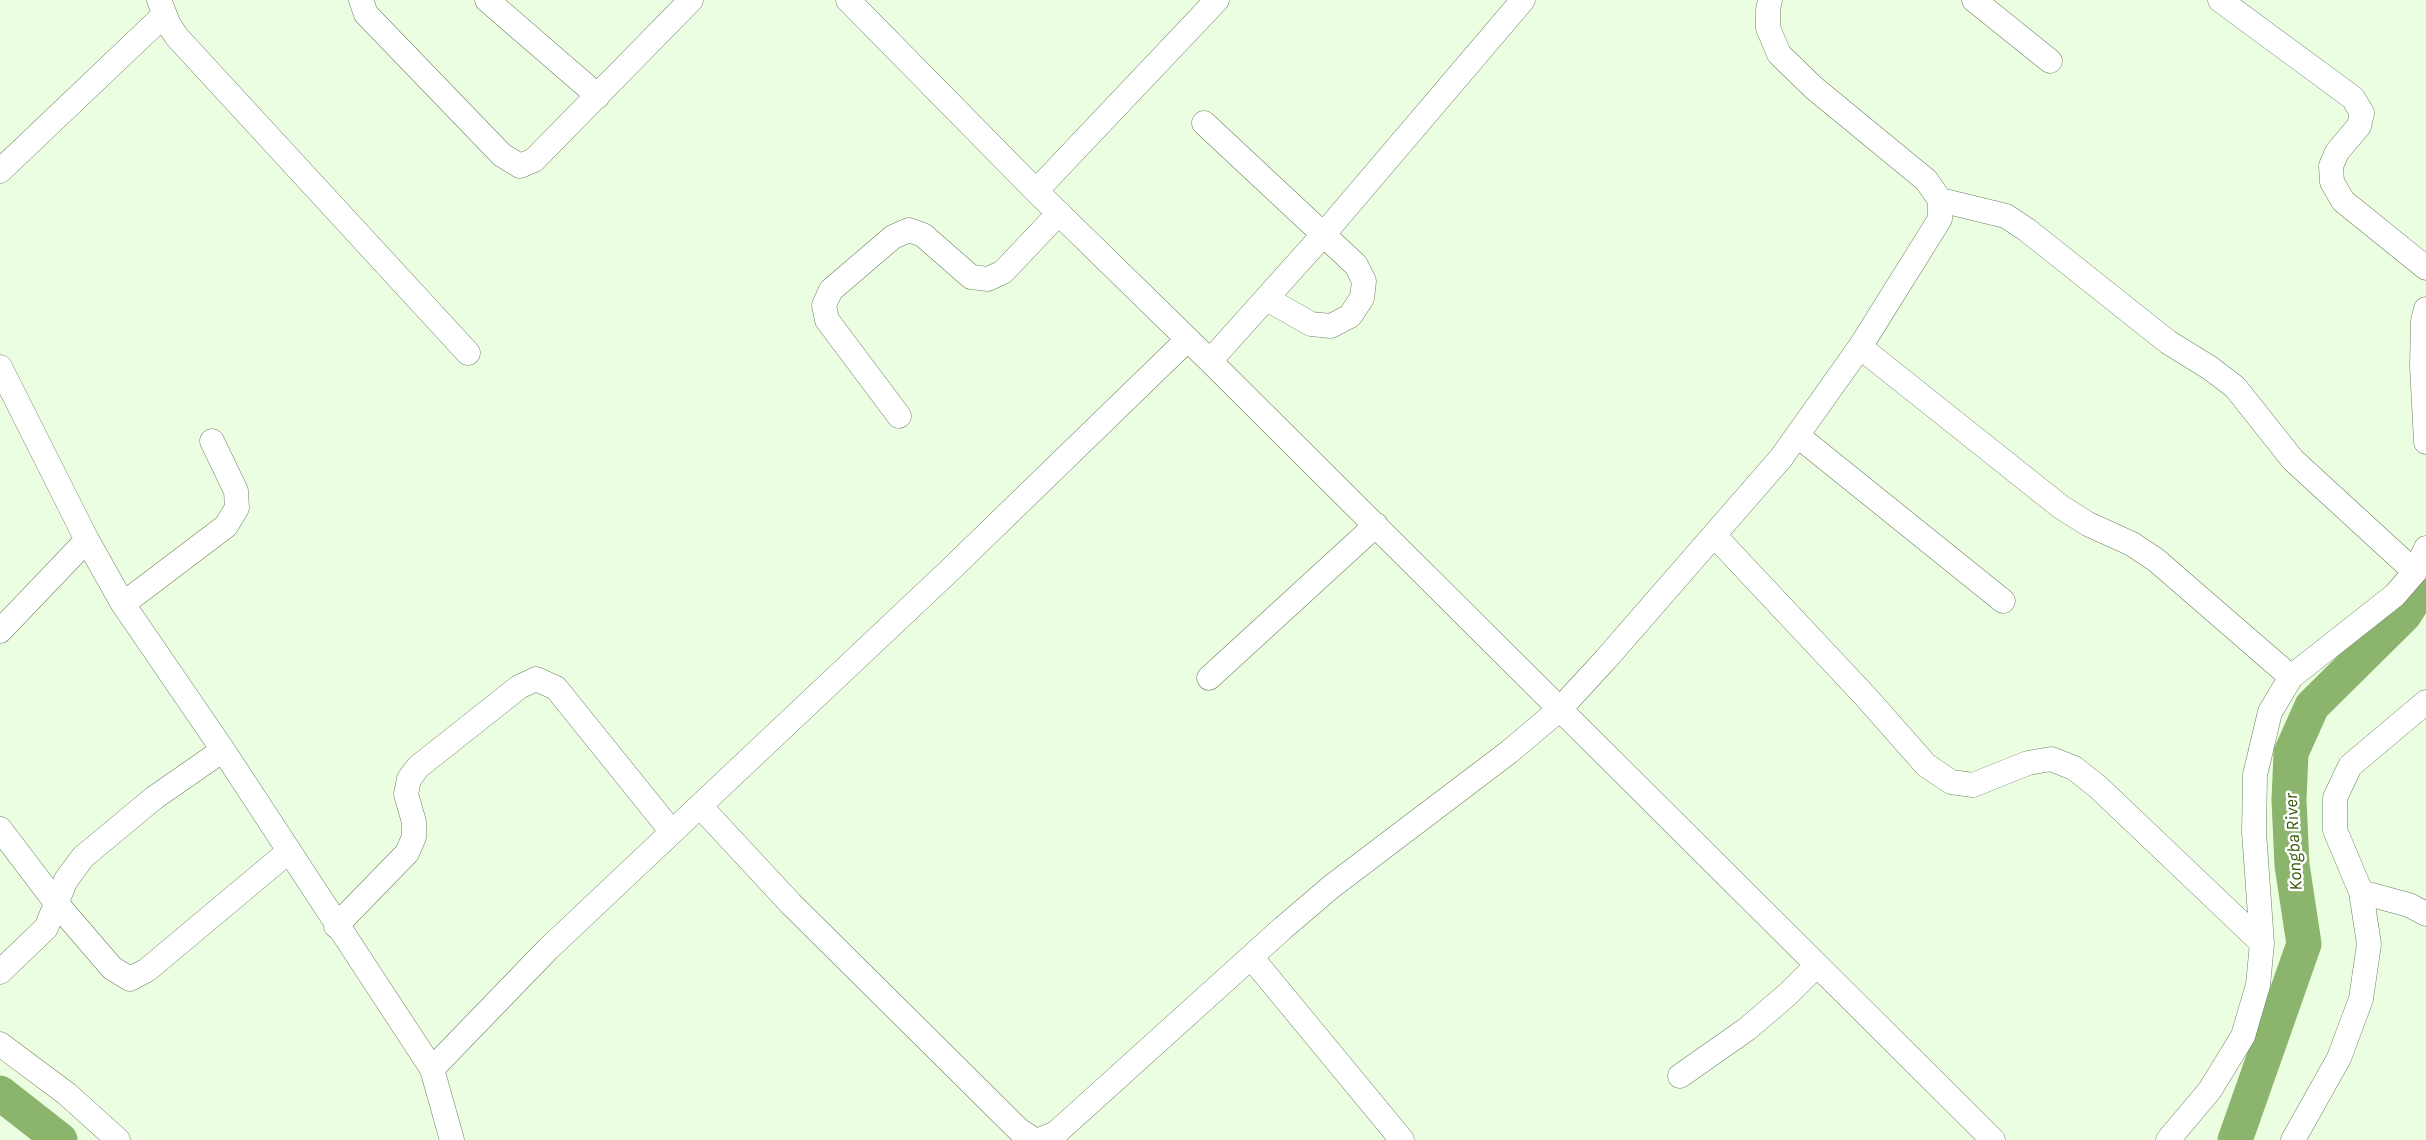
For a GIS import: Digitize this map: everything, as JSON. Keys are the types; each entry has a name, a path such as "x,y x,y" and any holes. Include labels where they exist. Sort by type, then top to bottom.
{"street":[{"path":"361,0 366,14 386,36 502,155 520,166 534,160 691,0"},
{"path":"487,0 598,96"},
{"path":"848,0 1036,191 1376,525 1994,1140"},
{"path":"1036,191 1217,0"},
{"path":"1210,361 1323,235 1523,0"},
{"path":"1039,1140 1056,1133 1251,957 1331,888 1509,752 1560,709 1600,666 1798,436 1860,347 1940,219 1940,200 1926,180 1814,88 1779,54 1768,28 1770,0"},
{"path":"1974,0 2050,61"},
{"path":"2220,0 2353,98 2362,113 2360,126 2338,152 2331,166 2332,182 2343,201 2426,268"},
{"path":"0,171 162,7 177,37 468,353"},
{"path":"1204,123 1356,265 1364,281 1362,298 1350,316 1331,326 1253,315"},
{"path":"1940,200 2006,216 2027,230 2168,342 2210,368 2235,387 2272,436 2293,460 2415,572"},
{"path":"899,416 826,320 824,305 831,290 893,237 909,230 923,235 971,277 988,279 1003,272 1059,213"},
{"path":"2426,309 2423,321 2422,366 2426,442"},
{"path":"432,1069 542,956 949,571 1188,340"},
{"path":"1860,347 2061,507 2088,524 2132,544 2156,560 2290,677"},
{"path":"0,366 86,540 123,604 223,750 336,926 432,1069 452,1140"},
{"path":"1798,436 2003,600"},
{"path":"123,604 226,526 237,508 236,491 212,441"},
{"path":"1209,678 1376,525"},
{"path":"1714,535 1866,697 1926,765 1951,782 1973,785 2028,763 2050,759 2074,768 2098,787 2262,942"},
{"path":"0,631 86,540"},
{"path":"2168,1140 2210,1090 2244,1036 2258,984 2262,942 2254,832 2255,775 2270,712 2290,677 2395,595 2415,572 2426,548"},
{"path":"336,926 407,853 414,837 414,822 406,794 409,780 418,767 519,687 536,679 556,688 672,832"},
{"path":"2293,1140 2339,1058 2361,999 2369,944 2361,892 2335,830 2335,798 2350,766 2424,709"},
{"path":"0,972 46,928 66,880 83,858 154,798 223,750"},
{"path":"700,806 804,918 1019,1130 1034,1140"},
{"path":"0,829 57,904 112,968 130,978 147,970 288,852"},
{"path":"2361,892 2409,905 2426,914"},
{"path":"1251,957 1402,1140"},
{"path":"1680,1076 1747,1028 1788,994 1817,965"},
{"path":"0,1044 67,1094 118,1140"}],"waterway":[{"name":"Kongba River","path":"2235,1140 2304,944 2292,865 2289,800 2291,753 2312,706 2404,615 2426,581"},
{"name":"Kongba River","path":"0,1093 60,1140"}]}
